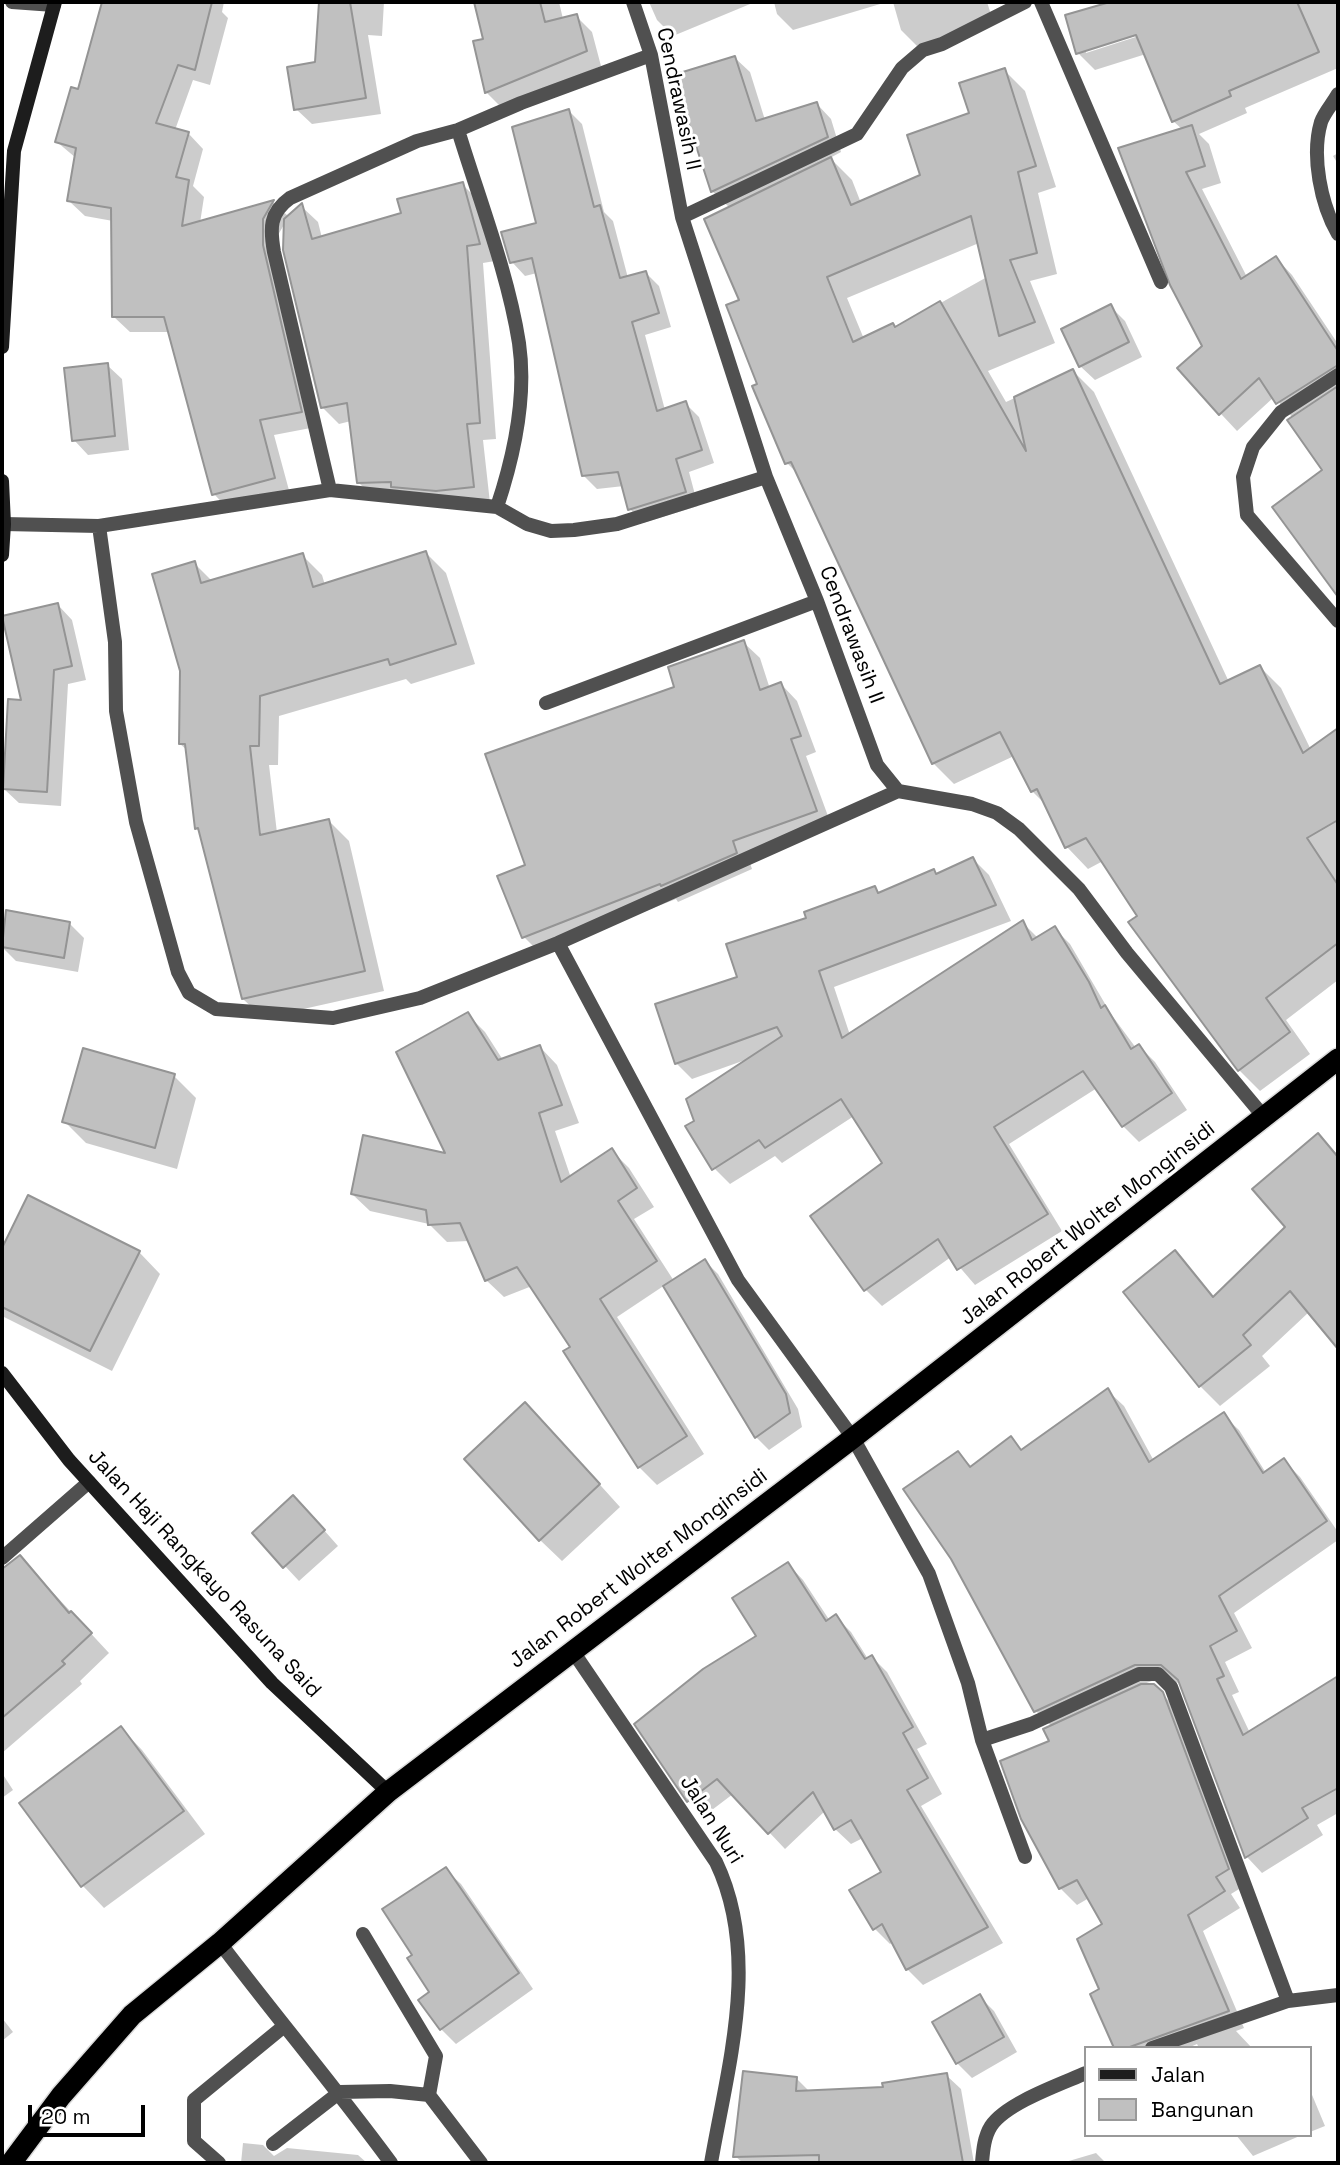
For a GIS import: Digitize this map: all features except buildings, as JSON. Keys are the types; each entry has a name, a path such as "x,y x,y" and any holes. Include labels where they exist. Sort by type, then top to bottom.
{"highway":[{"name":"Jalan Robert Wolter Monginsidi","path":"11,2163 61,2095 132,2015 220,1942 388,1792 853,1438 1338,1059"}],"street":[{"path":"2,347 14,151 55,4 12,2"},
{"name":"Cendrawasih II","path":"633,2 651,55 682,217 766,477 817,601 877,765 898,791"},
{"path":"682,217 857,134 902,68 923,50 942,44 1025,2"},
{"path":"1041,2 1161,282"},
{"path":"330,490 274,252 272,218 281,204 417,141 458,130 521,103 651,55"},
{"path":"1338,94 1321,122 1318,143 1323,195 1338,234"},
{"path":"458,130 510,301 519,345 520,397 513,459 497,507"},
{"path":"1338,375 1281,412 1253,447 1243,477 1247,515 1338,621"},
{"path":"4,524 99,526 330,490 497,507 527,524 551,531 574,530 617,524 766,477"},
{"path":"2,481 2,555"},
{"path":"99,526 115,642 116,711 136,822 178,972 189,993 216,1009 333,1018 420,998 558,943 898,791 972,804 997,813 1019,829 1079,890 1127,953 1264,1117"},
{"path":"546,703 817,601"},
{"path":"558,943 738,1280 853,1438 929,1574 968,1683 982,1740 1025,1857"},
{"name":"Jalan Haji Rangkayo Rasuna Said","path":"2,1373 89,1482 272,1683 388,1792"},
{"path":"2,1558 89,1482"},
{"name":"Jalan Nuri","path":"572,1650 705,1845 730,1891 737,1924 739,1971 733,2036 711,2163"},
{"path":"982,1740 1031,1724 1139,1674 1152,1672 1166,1679 1288,2001"},
{"path":"363,1934 436,2056 429,2095"},
{"path":"220,1942 283,2026 340,2092 391,2163"},
{"path":"1158,2046 1288,2001 1338,1995"},
{"path":"219,2163 194,2141 194,2100 283,2026"},
{"path":"982,2163 984,2143 992,2125 1025,2101 1084,2074"},
{"path":"273,2144 340,2092 390,2091 429,2095 481,2163"}]}
